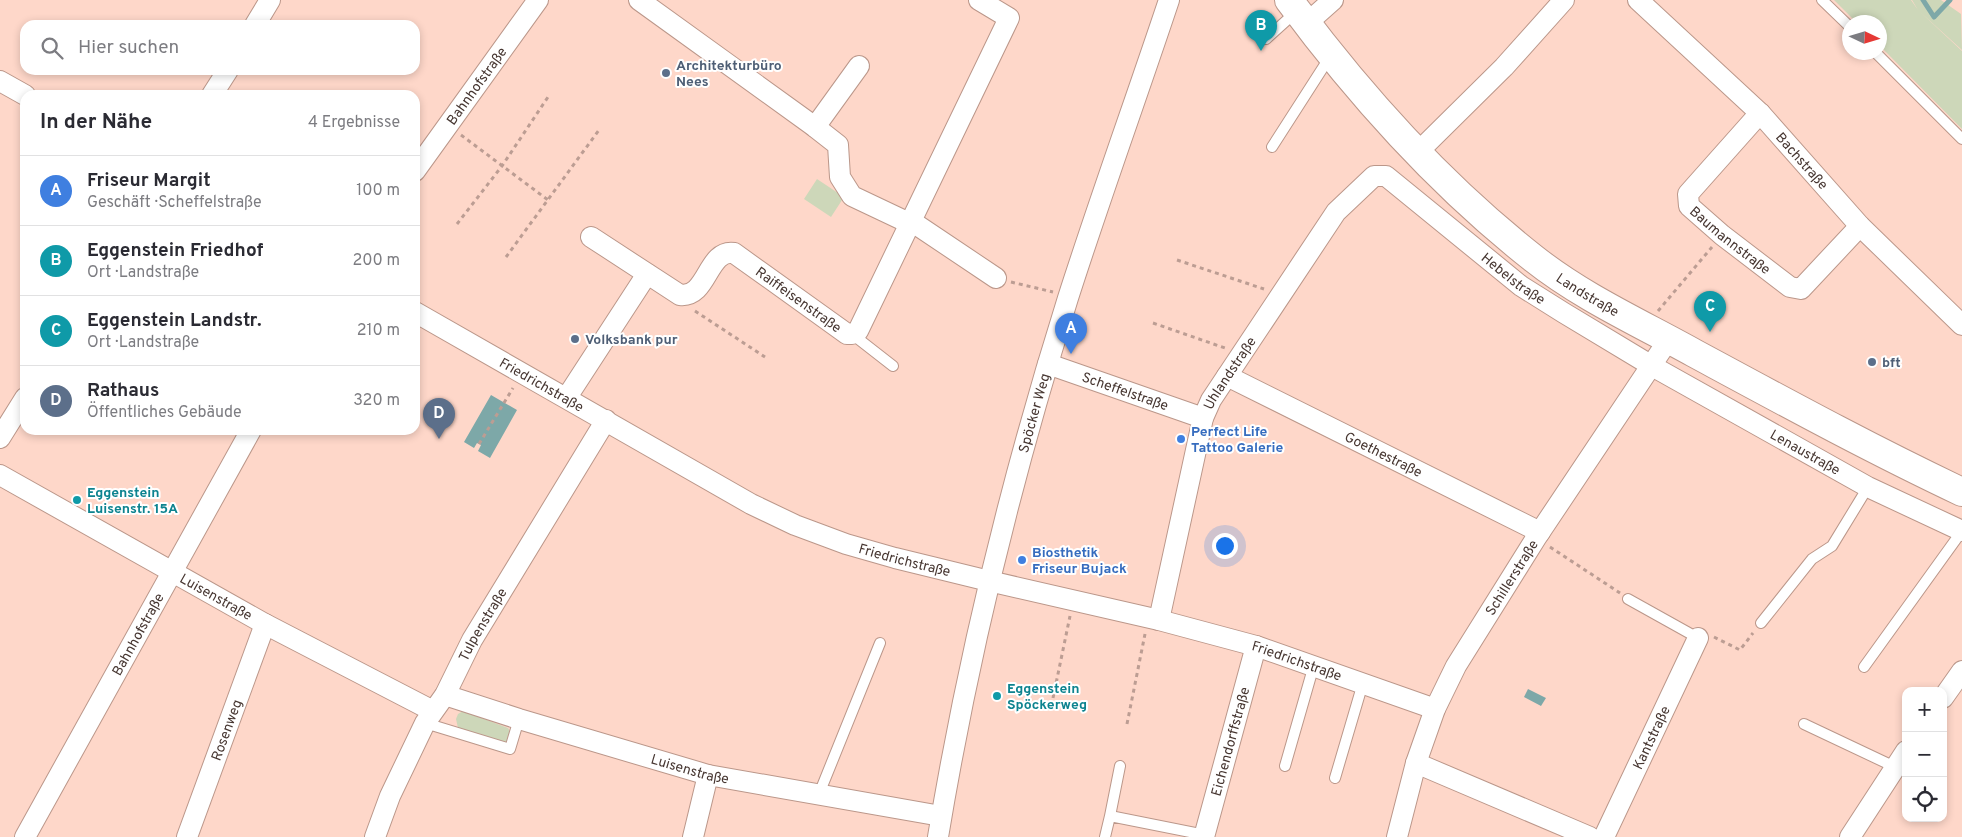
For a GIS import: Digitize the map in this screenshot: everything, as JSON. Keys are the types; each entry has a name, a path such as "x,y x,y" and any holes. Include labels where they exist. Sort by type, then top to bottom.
{"street":[{"path":"258,20 270,0"},
{"name":"Bahnhofstraße","path":"420,164 538,0"},
{"path":"639,0 838,145 840,177 852,196 910,222 996,278"},
{"name":"Raiffeisenstraße","path":"687,296 694,292 720,255 727,252 734,253 848,334 858,331 1009,18 979,0"},
{"name":"Spöcker Weg","path":"938,837 989,581 1048,364 1069,296 1170,0"},
{"path":"1297,11 1333,0"},
{"path":"1416,154 1504,67 1564,0"},
{"name":"Bachstraße","path":"1638,0 1760,113 1860,226 1962,325"},
{"name":"Landstraße","path":"1297,11 1365,98 1416,154 1451,188 1535,259 1570,284 1657,333 1846,435 1962,492"},
{"path":"815,127 859,66"},
{"path":"215,90 225,75"},
{"path":"0,81 20,93"},
{"name":"Baumannstraße","path":"1760,113 1688,194 1689,206 1722,235 1790,287 1801,289 1860,226"},
{"name":"Uhlandstraße","path":"1154,619 1203,418 1211,400 1336,212 1374,176 1386,176"},
{"name":"Hebelstraße","path":"1386,176 1521,286 1652,366"},
{"path":"591,237 680,295 687,296"},
{"path":"567,398 647,274"},
{"name":"Friedrichstraße","path":"420,315 751,504 795,525 879,553 989,581 1154,619 1256,646 1435,709"},
{"name":"Schillerstraße","path":"1397,837 1416,763 1435,709 1456,666 1538,535 1652,366 1657,333"},
{"name":"Scheffelstraße","path":"1048,364 1203,418"},
{"name":"Lenaustraße","path":"1652,366 1868,487 1962,531"},
{"name":"Goethestraße","path":"1227,376 1538,535"},
{"path":"0,438 20,406"},
{"name":"Tulpenstraße","path":"375,837 390,796 429,717 445,695 472,640 606,420"},
{"name":"Bahnhofstraße","path":"25,837 248,435"},
{"name":"Luisenstraße","path":"0,476 429,717"},
{"name":"Rosenweg","path":"187,837 265,624"},
{"name":"Kantstraße","path":"1604,837 1698,638"},
{"name":"Eichendorffstraße","path":"1205,836 1256,646"},
{"path":"1947,692 1962,671"},
{"name":"Luisenstraße","path":"445,695 708,775 941,816"},
{"path":"1850,837 1900,759"},
{"path":"1416,763 1584,836"},
{"path":"693,837 708,775"}],"lane":[{"path":"1822,0 1842,19"},
{"path":"1266,39 1297,11"},
{"path":"1272,147 1324,66 1332,58"},
{"path":"1883,60 1962,139"},
{"path":"852,334 893,366"},
{"path":"1762,623 1812,559 1832,546 1868,487"},
{"path":"1864,667 1962,531"},
{"path":"1628,599 1698,638"},
{"path":"819,794 880,643"},
{"path":"1285,766 1314,665"},
{"path":"1336,778 1363,683"},
{"path":"429,717 510,749 519,719"},
{"path":"1804,724 1900,759"},
{"path":"1106,837 1120,766"},
{"path":"1110,816 1205,836"}],"path":[{"path":"457,224 502,166 548,97"},
{"path":"448,126 548,200"},
{"path":"506,257 599,130"},
{"path":"544,205 550,209"},
{"path":"1657,333 1722,235"},
{"path":"1177,260 1281,295"},
{"path":"996,278 1069,296"},
{"path":"687,296 691,309 766,356"},
{"path":"1153,323 1242,354"},
{"path":"479,444 506,399"},
{"path":"1538,535 1628,599"},
{"path":"1053,698 1073,601"},
{"path":"1126,724 1154,619"},
{"path":"1698,638 1706,633 1740,650 1762,623"}],"green space":[{"path":"1834,0 1911,0 1918,10 1962,51 1962,129 1887,53 1887,15 1849,15"},
{"path":"1912,0 1941,0 1961,14 1962,50 1918,10"},
{"path":"817,179 844,197 831,217 804,199"},
{"path":"463,711 508,728 511,733 508,741 503,743 458,728 456,719 458,714"}],"water":[{"path":"491,395 517,410 490,458 478,451 481,445 477,443 474,448 464,442"},
{"path":"1528,689 1546,698 1541,706 1524,697"}],"waterway":[{"path":"1923,0 1934,17 1950,0"}],"place":[{"name":"Eggenstein Friedhof","path":"1261,51"},
{"name":"Architekturbüro Nees","path":"666,73"},
{"name":"Eggenstein Landstr.","path":"1710,332"},
{"name":"Volksbank pur","path":"575,339"},
{"name":"Friseur Margit","path":"1071,354"},
{"name":"bft","path":"1872,362"},
{"name":"Rathaus","path":"439,439"},
{"name":"Perfect Life Tattoo Galerie","path":"1181,439"},
{"name":"Eggenstein Luisenstr. 15A","path":"77,500"},
{"name":"Biosthetik Friseur Bujack","path":"1022,560"},
{"name":"Eggenstein Spöckerweg","path":"997,696"}]}
